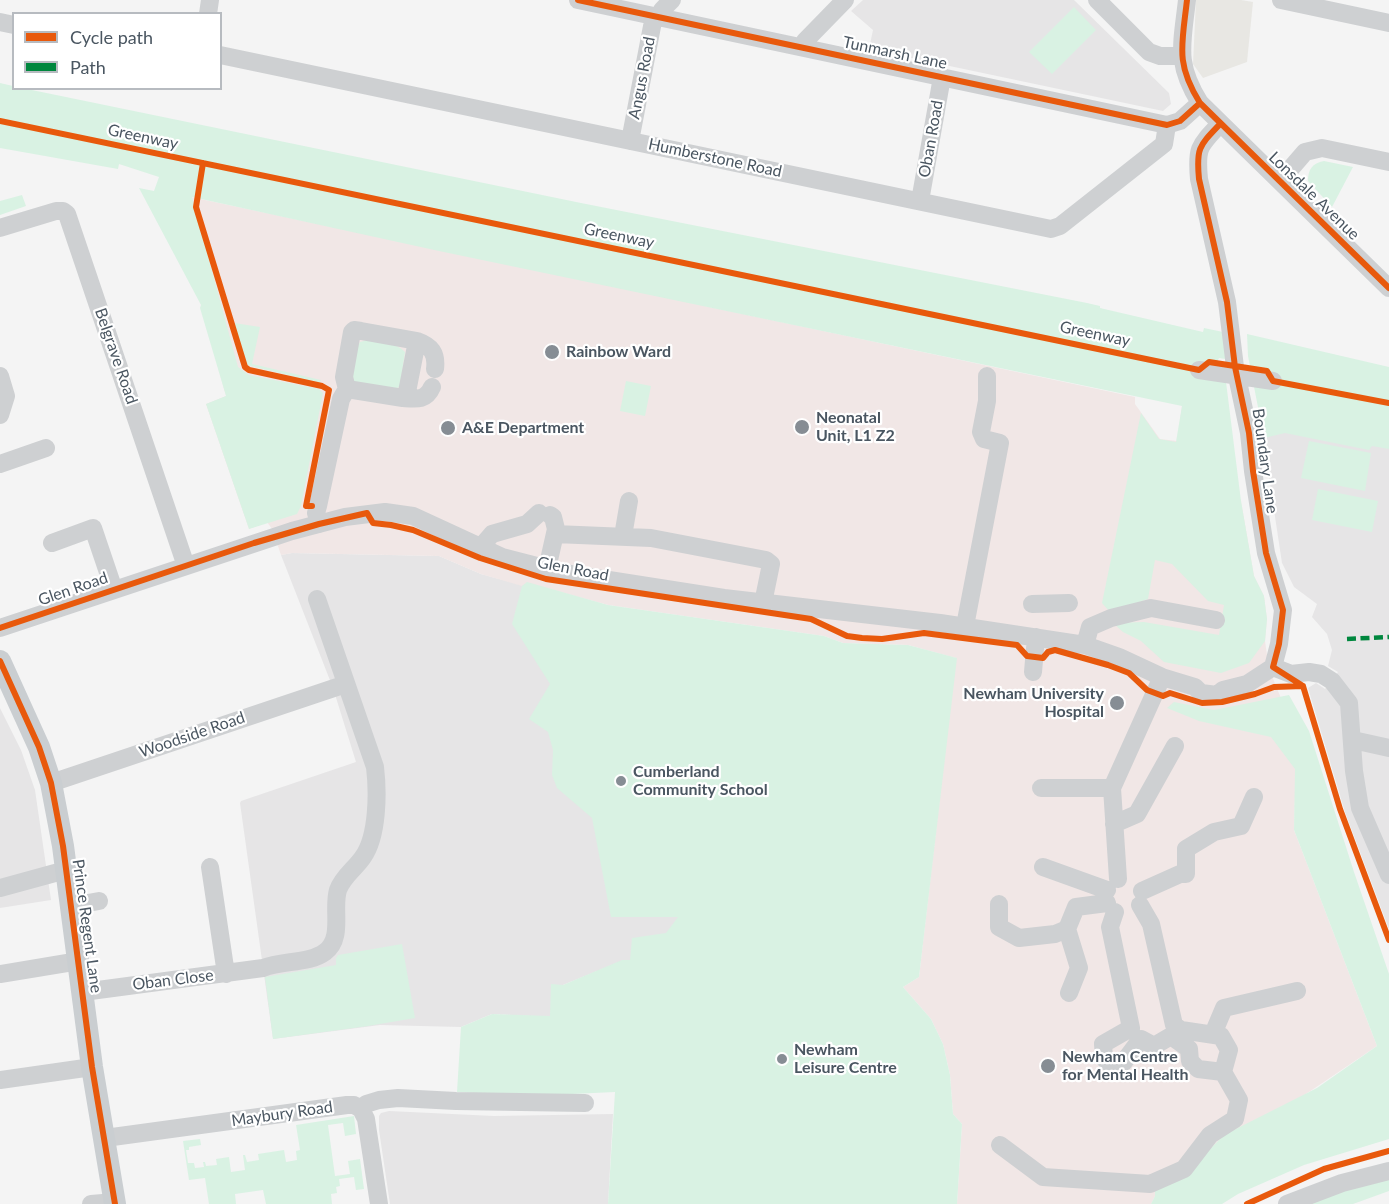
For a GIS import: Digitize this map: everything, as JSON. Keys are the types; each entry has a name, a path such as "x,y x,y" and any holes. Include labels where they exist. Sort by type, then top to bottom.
{"main road":[{"name":"Prince Regent Lane","path":"0,661 39,747 51,783 66,870 92,1067 115,1203"}],"street":[{"name":"Tunmarsh Lane","path":"578,0 1167,125"},
{"path":"657,17 672,0"},
{"path":"803,47 805,41 845,0"},
{"path":"1098,0 1149,52 1160,56 1182,56"},
{"name":"Lonsdale Avenue","path":"1187,0 1182,56 1184,72 1200,103 1389,288"},
{"path":"1281,0 1389,23"},
{"name":"Angus Road","path":"630,141 657,17"},
{"name":"Humberstone Road","path":"222,56 1051,229 1060,226 1164,144 1167,125"},
{"name":"Oban Road","path":"920,201 942,77"},
{"path":"1167,125 1180,121 1200,103"},
{"name":"Boundary Lane","path":"1220,124 1198,149 1197,160 1199,179 1227,302 1266,553 1283,610 1279,644 1273,667"},
{"path":"1280,182 1305,152 1322,148 1389,162"},
{"name":"Belgrave Road","path":"0,228 56,211 63,211 67,214 186,566"},
{"path":"319,524 316,513 341,399 347,389 344,377 352,332 354,330 417,341 430,347 435,358 435,369"},
{"path":"403,398 417,341"},
{"path":"1199,370 1273,381"},
{"path":"0,376 6,396 0,415"},
{"path":"965,626 1000,443 984,439 981,432 987,400 987,376"},
{"path":"347,389 420,400 427,396 432,387"},
{"path":"0,464 46,448"},
{"path":"623,536 629,501"},
{"name":"Glen Road","path":"0,628 319,524 367,513 399,513 428,521 502,557 547,569 763,603 965,626 1085,645 1119,657 1162,677 1195,687 1202,684 1217,685 1223,690 1246,684 1273,667"},
{"path":"480,548 492,534 527,524 545,514 553,517 556,530 547,569"},
{"path":"52,543 93,528 114,590"},
{"path":"555,534 651,538 766,560 771,564 763,603"},
{"name":"Oban Close","path":"83,992 263,968 275,963 318,955 331,946 336,928 339,888 362,858 370,840 377,799 375,767 340,686 317,600"},
{"path":"1033,672 1034,604 1069,603"},
{"path":"1085,645 1090,627 1112,618 1152,609 1216,620"},
{"path":"1273,667 1291,674 1309,672 1322,674 1332,681 1349,703 1354,771 1360,808 1389,875"},
{"path":"1000,1145 1043,1177 1150,1184 1184,1169 1210,1135 1234,1119 1239,1100 1223,1072 1229,1050 1221,1036 1181,1030 1172,1031 1154,1046 1136,1033 1110,927 1114,824 1112,788 1162,677"},
{"name":"Woodside Road","path":"51,783 340,686"},
{"path":"1353,740 1389,748"},
{"path":"1114,824 1137,814 1175,746"},
{"path":"1041,788 1112,788"},
{"path":"1043,867 1112,896 1128,914 1134,912 1141,898 1180,874 1186,874 1186,849 1214,832 1241,826 1254,797"},
{"path":"210,867 226,974"},
{"path":"0,888 45,878 66,870"},
{"path":"1069,993 1079,968 1067,928 1076,907 1112,896 1124,878 1135,881 1151,924 1172,1031 1189,1049 1190,1061 1198,1069 1223,1072"},
{"path":"71,906 99,901"},
{"path":"999,904 999,927 1019,938 1055,934 1067,928"},
{"path":"0,974 79,962"},
{"path":"1213,1034 1224,1008 1297,991"},
{"path":"0,1080 92,1067"},
{"name":"Maybury Road","path":"105,1138 347,1105 354,1105 361,1109 366,1104 379,1100 398,1098 585,1103"},
{"path":"361,1109 366,1119 379,1204"},
{"path":"1287,1204 1342,1183 1389,1171"},
{"path":"91,1204 115,1203"}],"shaded area":[{"path":"863,0 1074,0 1169,93 1171,104 1163,111 869,49 873,30 851,11"},
{"path":"1196,0 1253,2 1247,62 1203,78 1193,64"},
{"name":"Newham University Hospital","path":"191,197 1135,397 1135,404 1160,439 1177,441 1182,406 1241,501 1254,576 1264,596 1267,619 1265,641 1269,669 1297,737 1294,830 1377,1046 1155,1196 1151,1204 957,1204 962,1124 953,1114 950,1075 943,1044 931,1019 903,987 919,977 956,658 908,645 843,643 824,636 608,605 527,583 522,586 481,574 439,556 292,553 281,555 272,529 267,522 249,529 206,404 226,396 219,371"},
{"path":"1256,391 1389,418 1389,929 1345,812 1308,688 1316,683 1325,689 1338,672 1328,666 1332,650 1327,634 1312,617 1317,604 1294,587 1282,563"},
{"name":"Cumberland Community School","path":"292,553 439,556 481,574 522,585 527,582 796,945 622,961 563,985 550,1017 492,1014 461,1027 380,1025 273,1039 240,803 356,762 333,688 281,555"},
{"path":"0,708 21,750 35,790 51,900 0,908"},
{"path":"389,1111 494,1116 613,1114 608,1204 390,1204 379,1130 379,1116"}],"green space":[{"path":"1074,7 1096,30 1052,74 1029,52"},
{"path":"0,83 12,86 12,90 32,90 581,203 1087,303 1203,332 1204,328 1223,332 1226,356 1225,359 1219,358 1216,364 1226,382 1241,501 1254,576 1264,596 1267,619 1265,641 1249,663 1221,673 1164,662 1141,641 1123,632 1113,623 1144,622 1219,635 1224,605 1208,601 1172,564 1155,560 1148,599 1110,612 1102,603 1141,413 1159,439 1176,442 1182,406 439,251 192,197 238,367 249,375 319,389 323,393 301,506 297,514 249,529 206,404 226,396 201,305 139,188 154,191 159,177 119,164 118,169 0,148"},
{"path":"1324,161 1353,167 1332,207 1308,181 1309,174 1316,163"},
{"path":"22,195 26,206 0,215 0,201"},
{"path":"234,323 260,327 252,364 321,380 320,383 247,365"},
{"path":"1247,334 1389,367 1389,449 1372,446 1369,450 1285,433 1264,438 1248,356"},
{"path":"368,340 393,344 405,352 400,386 396,389 354,383 353,367 356,351 360,342"},
{"path":"626,381 651,386 645,416 620,411"},
{"path":"1309,441 1371,453 1365,491 1301,478"},
{"path":"1318,489 1378,501 1372,532 1312,520"},
{"path":"527,582 608,605 824,636 843,643 908,645 957,658 919,977 903,987 931,1019 943,1044 950,1075 953,1114 962,1124 957,1204 608,1204 615,1092 529,1096 457,1092 461,1027 492,1014 550,1016 551,984 563,985 622,960 630,960 632,938 666,933 678,917 611,917 592,818 557,788 552,775 553,750 548,732 529,719 550,684 512,624 522,586"},
{"path":"1289,695 1309,731 1389,974 1389,1139 1304,1165 1238,1194 1222,1204 1151,1204 1155,1190 1180,1179 1224,1135 1317,1088 1377,1046 1294,830 1295,769 1271,737 1199,721 1167,708 1174,702 1214,710"},
{"path":"402,944 415,1018 273,1039 265,977 336,965 338,955"},
{"path":"354,1116 356,1134 345,1136 343,1123 328,1125 335,1176 350,1174 348,1161 360,1159 364,1189 356,1190 354,1177 339,1179 340,1186 336,1187 337,1193 331,1194 332,1204 266,1204 263,1190 235,1194 236,1204 209,1204 205,1178 189,1180 183,1141 200,1139 201,1145 189,1147 189,1150 186,1150 188,1163 194,1163 195,1168 204,1167 203,1162 206,1166 217,1165 216,1159 229,1157 231,1172 245,1170 243,1155 247,1162 259,1160 258,1154 284,1150 286,1162 297,1160 296,1151 300,1150 296,1125"},
{"path":"1389,1177 1389,1191 1353,1204 1295,1204"}],"marked path":[{"path":"1347,639 1389,637"}],"cycle path":[{"path":"578,0 1167,125 1180,121 1200,103"},
{"path":"1187,0 1182,53 1187,76 1200,103 1389,288"},
{"name":"Greenway","path":"0,121 1199,370 1209,362 1267,371 1273,381 1389,403"},
{"path":"1220,124 1200,148 1199,179 1227,302 1235,367 1249,433 1266,553 1283,610 1279,644 1273,667 1303,686 1340,809 1389,940"},
{"path":"203,163 196,207 245,367 249,370 322,386 329,390 306,506 312,506"},
{"path":"0,628 254,543 367,513 373,523 413,530 480,558 546,579 811,619 847,636 882,639 924,633 1017,645 1027,656 1043,658 1048,652 1055,650 1129,673 1147,690 1163,696 1170,693 1202,703 1222,702 1274,687 1303,686"},
{"path":"0,661 39,747 51,783 63,846 92,1067 115,1204"},
{"path":"1247,1204 1324,1169 1389,1151"}],"place":[{"name":"Rainbow Ward","path":"552,352"},
{"name":"Neonatal Unit, L1 Z2","path":"802,427"},
{"name":"A&E Department","path":"448,428"},
{"name":"Newham University Hospital","path":"1117,703"},
{"name":"Cumberland Community School","path":"621,781"},
{"name":"Newham Leisure Centre","path":"782,1059"},
{"name":"Newham Centre for Mental Health","path":"1048,1066"}]}
